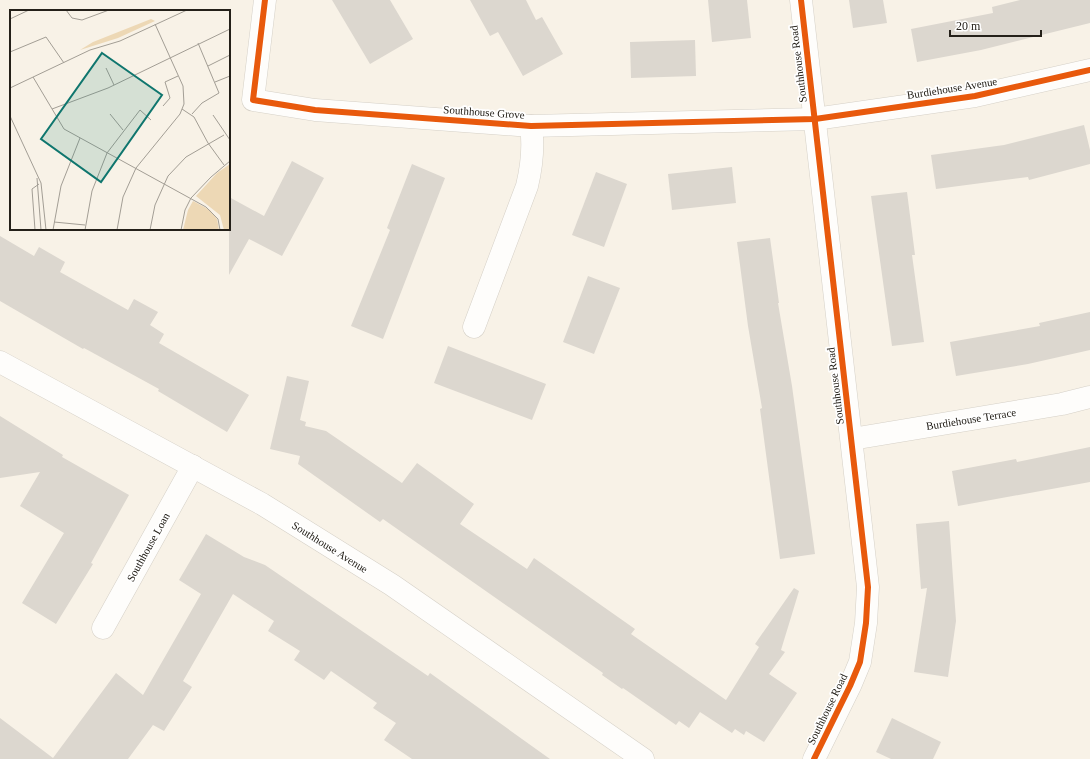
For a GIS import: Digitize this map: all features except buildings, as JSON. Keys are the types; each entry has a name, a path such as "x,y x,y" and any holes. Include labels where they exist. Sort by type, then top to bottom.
{"street":[{"name":"Southhouse Grove","path":"265,0 254,100 315,110 531,126 815,119"},
{"name":"Southhouse Road","path":"801,0 868,587 866,623 860,662 814,759"},
{"name":"Burdiehouse Avenue","path":"815,119 975,96 1090,70"},
{"name":"Southhouse Grove","path":"474,327 527,186 533,165 534,151 531,126"},
{"name":"Southhouse Avenue","path":"0,362 262,504 392,585 643,759"},
{"name":"Burdiehouse Terrace","path":"852,439 1062,404 1090,397"},
{"name":"Southhouse Loan","path":"103,628 193,466"}],"cycle path":[{"path":"265,0 253,100 315,110 531,126 815,119 975,96 1090,70"},
{"path":"801,0 868,587 866,623 860,662 850,686 814,759"}]}
